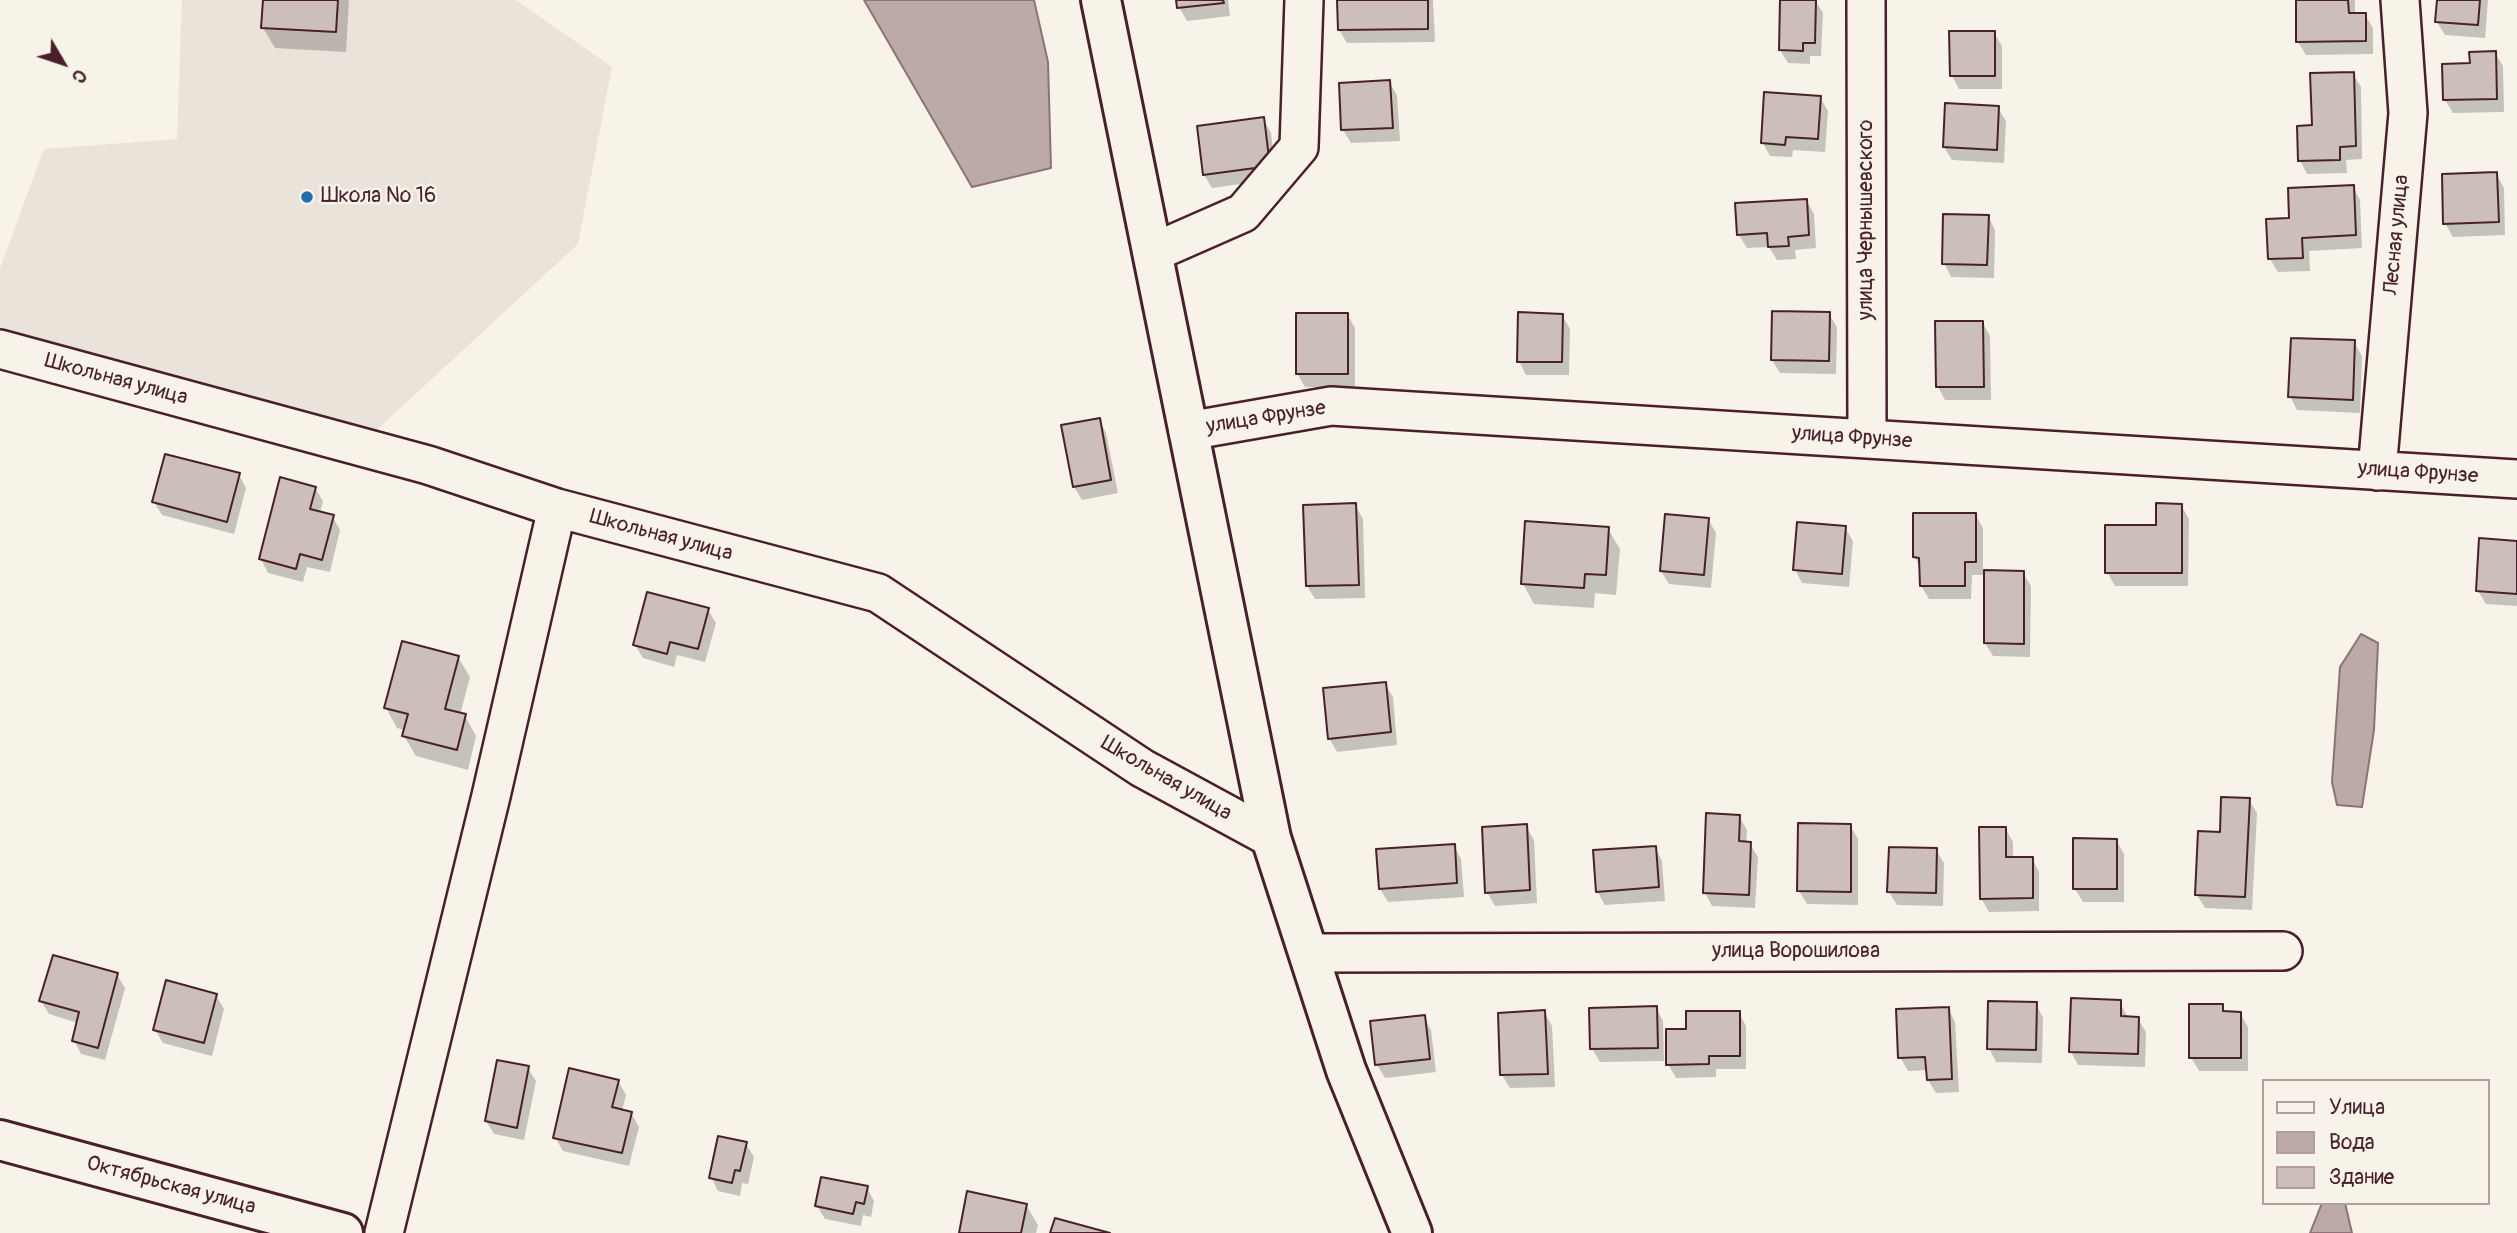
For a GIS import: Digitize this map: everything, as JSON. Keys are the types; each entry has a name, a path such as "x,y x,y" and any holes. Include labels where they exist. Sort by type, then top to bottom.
{"street":[{"path":"1101,0 1271,838 1346,1070 1412,1233"},
{"path":"1152,253 1243,213 1299,147 1304,0"},
{"name":"улица Чернышевского","path":"1867,0 1867,439"},
{"name":"Лесная улица","path":"2377,471 2408,113 2400,0"},
{"name":"Школьная улица","path":"0,349 428,464 557,508 878,593 1142,768 1271,838"},
{"name":"улица Фрунзе","path":"1188,431 1331,406 2517,479"},
{"path":"384,1233 488,810 557,508"},
{"name":"улица Ворошилова","path":"1310,953 2283,951"},
{"name":"Октябрьская улица","path":"0,1140 343,1233"}],"shaded area":[{"name":"Школа № 16","path":"182,0 516,0 612,67 578,244 370,436 0,339 0,268 44,149 177,139"}],"water":[{"path":"864,0 1034,0 1048,62 1051,168 972,187"},
{"path":"2361,634 2378,643 2374,730 2362,807 2337,805 2332,782 2340,667"},
{"path":"2321,1205 2345,1205 2352,1233 2310,1233"}],"building":[{"path":"263,0 338,0 336,32 261,28"},
{"path":"1176,0 1223,0 1224,3 1177,8"},
{"path":"1337,0 1428,0 1428,29 1338,30"},
{"path":"1780,0 1816,0 1815,43 1803,43 1803,51 1779,50"},
{"path":"2296,0 2348,0 2349,13 2366,13 2366,41 2296,42"},
{"path":"2437,0 2480,0 2478,25 2435,22"},
{"path":"1949,31 1995,31 1995,76 1950,76"},
{"path":"2496,51 2497,99 2443,100 2442,64 2470,63 2469,52"},
{"path":"2354,72 2356,146 2340,147 2340,160 2298,161 2297,126 2312,125 2310,73"},
{"path":"1390,80 1393,128 1341,130 1339,83"},
{"path":"1764,92 1821,96 1818,139 1786,137 1785,145 1761,143"},
{"path":"1945,103 1999,106 1997,150 1943,147"},
{"path":"1264,117 1270,166 1203,175 1197,126"},
{"path":"2497,172 2499,222 2443,224 2442,174"},
{"path":"2354,185 2356,235 2302,238 2303,258 2268,259 2266,219 2289,218 2288,188"},
{"path":"1807,199 1809,235 1788,237 1789,246 1768,247 1767,233 1737,235 1735,203"},
{"path":"1943,214 1989,215 1987,265 1942,264"},
{"path":"1772,311 1830,312 1829,361 1771,360"},
{"path":"1518,312 1563,314 1562,362 1517,362"},
{"path":"1296,313 1348,313 1348,374 1296,374"},
{"path":"1935,321 1983,321 1984,387 1936,387"},
{"path":"2291,338 2355,340 2353,400 2288,397"},
{"path":"1100,418 1111,480 1073,487 1061,425"},
{"path":"165,454 240,473 227,522 152,502"},
{"path":"280,477 316,487 310,509 334,515 322,560 300,554 296,569 259,559"},
{"path":"1356,503 1359,585 1306,586 1303,505"},
{"path":"2156,503 2182,504 2182,573 2105,573 2105,525 2156,525"},
{"path":"1913,513 1976,513 1976,562 1965,562 1965,586 1920,586 1919,558 1913,557"},
{"path":"1665,514 1709,518 1704,575 1660,571"},
{"path":"1525,521 1609,527 1606,575 1585,574 1584,588 1521,584"},
{"path":"1797,522 1846,526 1842,574 1793,570"},
{"path":"2479,538 2517,541 2517,594 2476,591"},
{"path":"1984,570 2024,571 2024,644 1984,643"},
{"path":"647,592 709,608 698,649 670,642 667,654 633,645"},
{"path":"402,641 459,656 445,709 466,714 457,750 402,736 408,714 384,708"},
{"path":"1386,682 1391,732 1328,739 1323,688"},
{"path":"2221,797 2250,798 2245,897 2195,895 2198,831 2220,832"},
{"path":"1706,813 1740,815 1739,841 1751,842 1749,895 1703,893"},
{"path":"1798,823 1851,824 1851,892 1797,891"},
{"path":"1527,824 1530,890 1485,893 1482,827"},
{"path":"1979,827 2006,827 2006,857 2033,857 2033,898 1980,899"},
{"path":"2073,838 2117,839 2117,889 2073,889"},
{"path":"1455,844 1457,883 1379,889 1376,849"},
{"path":"1656,846 1659,887 1596,892 1593,850"},
{"path":"1889,847 1937,848 1936,893 1887,892"},
{"path":"53,955 118,973 98,1048 72,1041 79,1012 39,1001"},
{"path":"166,980 217,994 204,1043 153,1030"},
{"path":"2071,998 2121,1000 2121,1016 2139,1017 2138,1054 2069,1052"},
{"path":"1988,1001 2037,1002 2036,1050 1987,1049"},
{"path":"2189,1004 2223,1004 2223,1011 2241,1012 2241,1058 2189,1058"},
{"path":"1657,1006 1658,1048 1590,1049 1589,1008"},
{"path":"1949,1007 1952,1079 1927,1080 1925,1057 1898,1058 1896,1009"},
{"path":"1545,1010 1548,1074 1500,1075 1498,1013"},
{"path":"1686,1011 1740,1011 1740,1056 1709,1056 1709,1064 1666,1065 1666,1029 1686,1029"},
{"path":"1425,1015 1430,1059 1375,1065 1370,1021"},
{"path":"497,1060 529,1066 517,1128 485,1121"},
{"path":"569,1068 619,1080 612,1107 632,1112 622,1153 553,1138"},
{"path":"718,1136 747,1142 740,1171 735,1170 732,1183 709,1178"},
{"path":"821,1177 868,1186 864,1204 856,1202 853,1214 815,1206"},
{"path":"967,1191 1027,1204 1021,1233 959,1233"},
{"path":"1055,1218 1110,1233 1050,1233"}],"place":[{"name":"Школа № 16","path":"307,197"}]}
